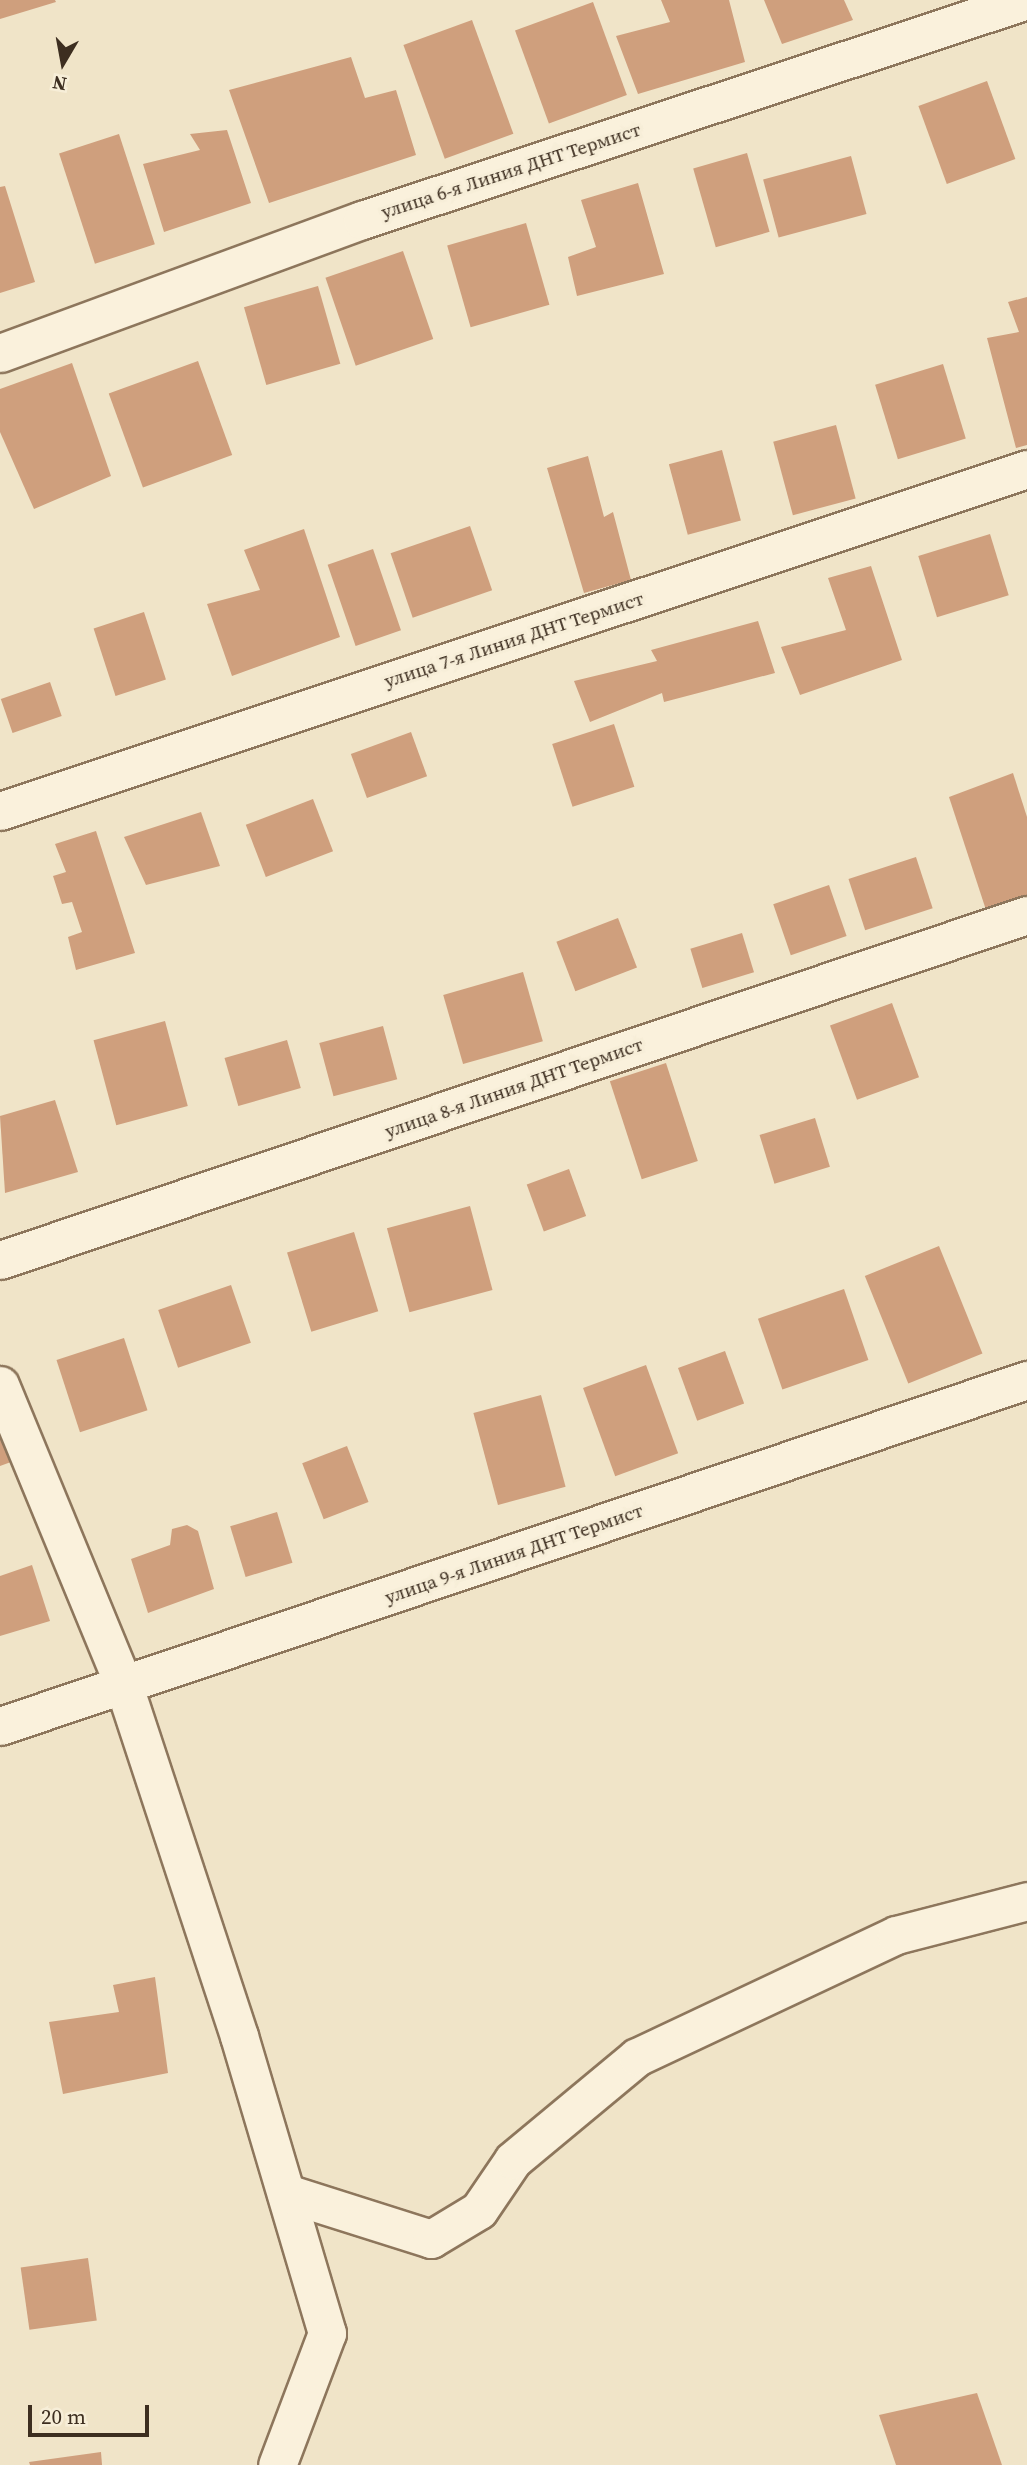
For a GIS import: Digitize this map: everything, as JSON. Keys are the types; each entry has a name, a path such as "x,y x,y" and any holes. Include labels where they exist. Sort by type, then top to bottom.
{"street":[{"name":"улица 6-я Линия ДНТ Термист","path":"0,354 362,220 1027,0"},
{"name":"улица 7-я Линия ДНТ Термист","path":"0,811 1027,469"},
{"name":"улица 8-я Линия ДНТ Термист","path":"0,1260 1027,915"},
{"name":"улица 9-я Линия ДНТ Термист","path":"0,1726 1027,1380"},
{"path":"0,1385 124,1686 286,2193 327,2333 277,2465"},
{"path":"286,2193 430,2239 479,2210 513,2160 637,2057 896,1935 1027,1901"}],"building":[{"path":"0,0 55,0 56,2 0,19"},
{"path":"661,0 729,0 745,62 638,94 616,36 670,22"},
{"path":"764,0 844,0 853,20 782,44"},
{"path":"593,2 627,95 549,123 515,30"},
{"path":"472,20 513,134 445,159 403,45"},
{"path":"351,57 365,98 396,90 416,155 269,203 229,90"},
{"path":"987,81 1015,159 947,184 918,106"},
{"path":"227,130 251,203 164,232 143,164 200,150 190,134"},
{"path":"119,134 155,244 95,264 59,153"},
{"path":"747,153 770,232 716,247 693,168"},
{"path":"851,156 867,214 779,238 763,180"},
{"path":"638,183 664,274 577,296 568,257 596,247 581,200"},
{"path":"5,186 35,282 0,293 0,187"},
{"path":"526,223 549,305 471,327 447,246"},
{"path":"403,251 433,339 356,366 325,278"},
{"path":"318,286 340,364 266,385 244,307"},
{"path":"1027,297 1027,445 1016,448 987,338 1019,332 1008,302"},
{"path":"198,361 232,455 143,487 109,393"},
{"path":"72,363 111,476 34,509 0,432 0,389"},
{"path":"943,364 966,439 898,459 875,385"},
{"path":"836,425 856,498 793,515 773,442"},
{"path":"722,450 741,521 688,535 669,464"},
{"path":"588,456 604,517 613,512 631,580 584,593 547,468"},
{"path":"470,526 492,590 413,618 391,553"},
{"path":"304,529 340,637 232,676 207,604 260,590 244,550"},
{"path":"990,534 1009,595 937,617 918,556"},
{"path":"373,549 401,630 356,646 328,565"},
{"path":"871,566 902,660 800,695 781,647 846,630 828,578"},
{"path":"144,612 166,680 116,696 94,628"},
{"path":"758,621 775,673 664,702 662,693 590,722 574,681 657,661 651,650"},
{"path":"50,682 62,716 13,733 1,699"},
{"path":"614,724 634,787 573,807 552,744"},
{"path":"411,732 427,776 367,798 351,754"},
{"path":"1013,773 1027,817 1027,895 986,910 949,797"},
{"path":"313,799 333,851 266,877 246,825"},
{"path":"201,812 220,866 146,885 124,837"},
{"path":"96,831 135,953 76,970 68,937 82,932 72,902 62,904 53,876 66,872 55,844"},
{"path":"916,857 933,908 865,930 848,879"},
{"path":"829,885 847,936 791,955 773,904"},
{"path":"618,918 637,967 575,991 556,942"},
{"path":"742,933 754,972 702,988 690,949"},
{"path":"523,972 543,1041 463,1064 443,995"},
{"path":"892,1003 919,1077 857,1100 830,1026"},
{"path":"165,1021 188,1106 116,1125 94,1040"},
{"path":"383,1026 397,1079 333,1096 319,1043"},
{"path":"287,1040 301,1088 238,1106 225,1058"},
{"path":"666,1063 698,1161 642,1179 610,1081"},
{"path":"55,1100 78,1172 5,1193 0,1116"},
{"path":"815,1118 830,1167 774,1184 760,1135"},
{"path":"569,1169 586,1216 544,1231 527,1184"},
{"path":"470,1206 493,1290 409,1312 387,1228"},
{"path":"354,1232 378,1311 311,1332 287,1252"},
{"path":"939,1246 982,1354 908,1384 865,1276"},
{"path":"231,1285 251,1343 178,1368 158,1310"},
{"path":"844,1289 868,1360 782,1390 758,1319"},
{"path":"124,1338 147,1410 80,1432 56,1360"},
{"path":"725,1351 744,1404 697,1421 678,1368"},
{"path":"646,1365 678,1453 615,1476 583,1388"},
{"path":"541,1395 566,1487 498,1505 473,1413"},
{"path":"0,1423 11,1462 0,1466"},
{"path":"347,1446 369,1502 324,1519 302,1463"},
{"path":"277,1512 292,1563 246,1577 230,1526"},
{"path":"187,1525 198,1531 214,1589 148,1613 131,1559 170,1545 172,1529"},
{"path":"32,1565 50,1621 0,1636 0,1576"},
{"path":"155,1977 168,2073 63,2094 49,2022 119,2012 113,1985"},
{"path":"88,2258 97,2320 29,2330 21,2267"},
{"path":"977,2393 1002,2465 896,2465 879,2415"},
{"path":"101,2452 102,2465 30,2465 29,2462"}]}
